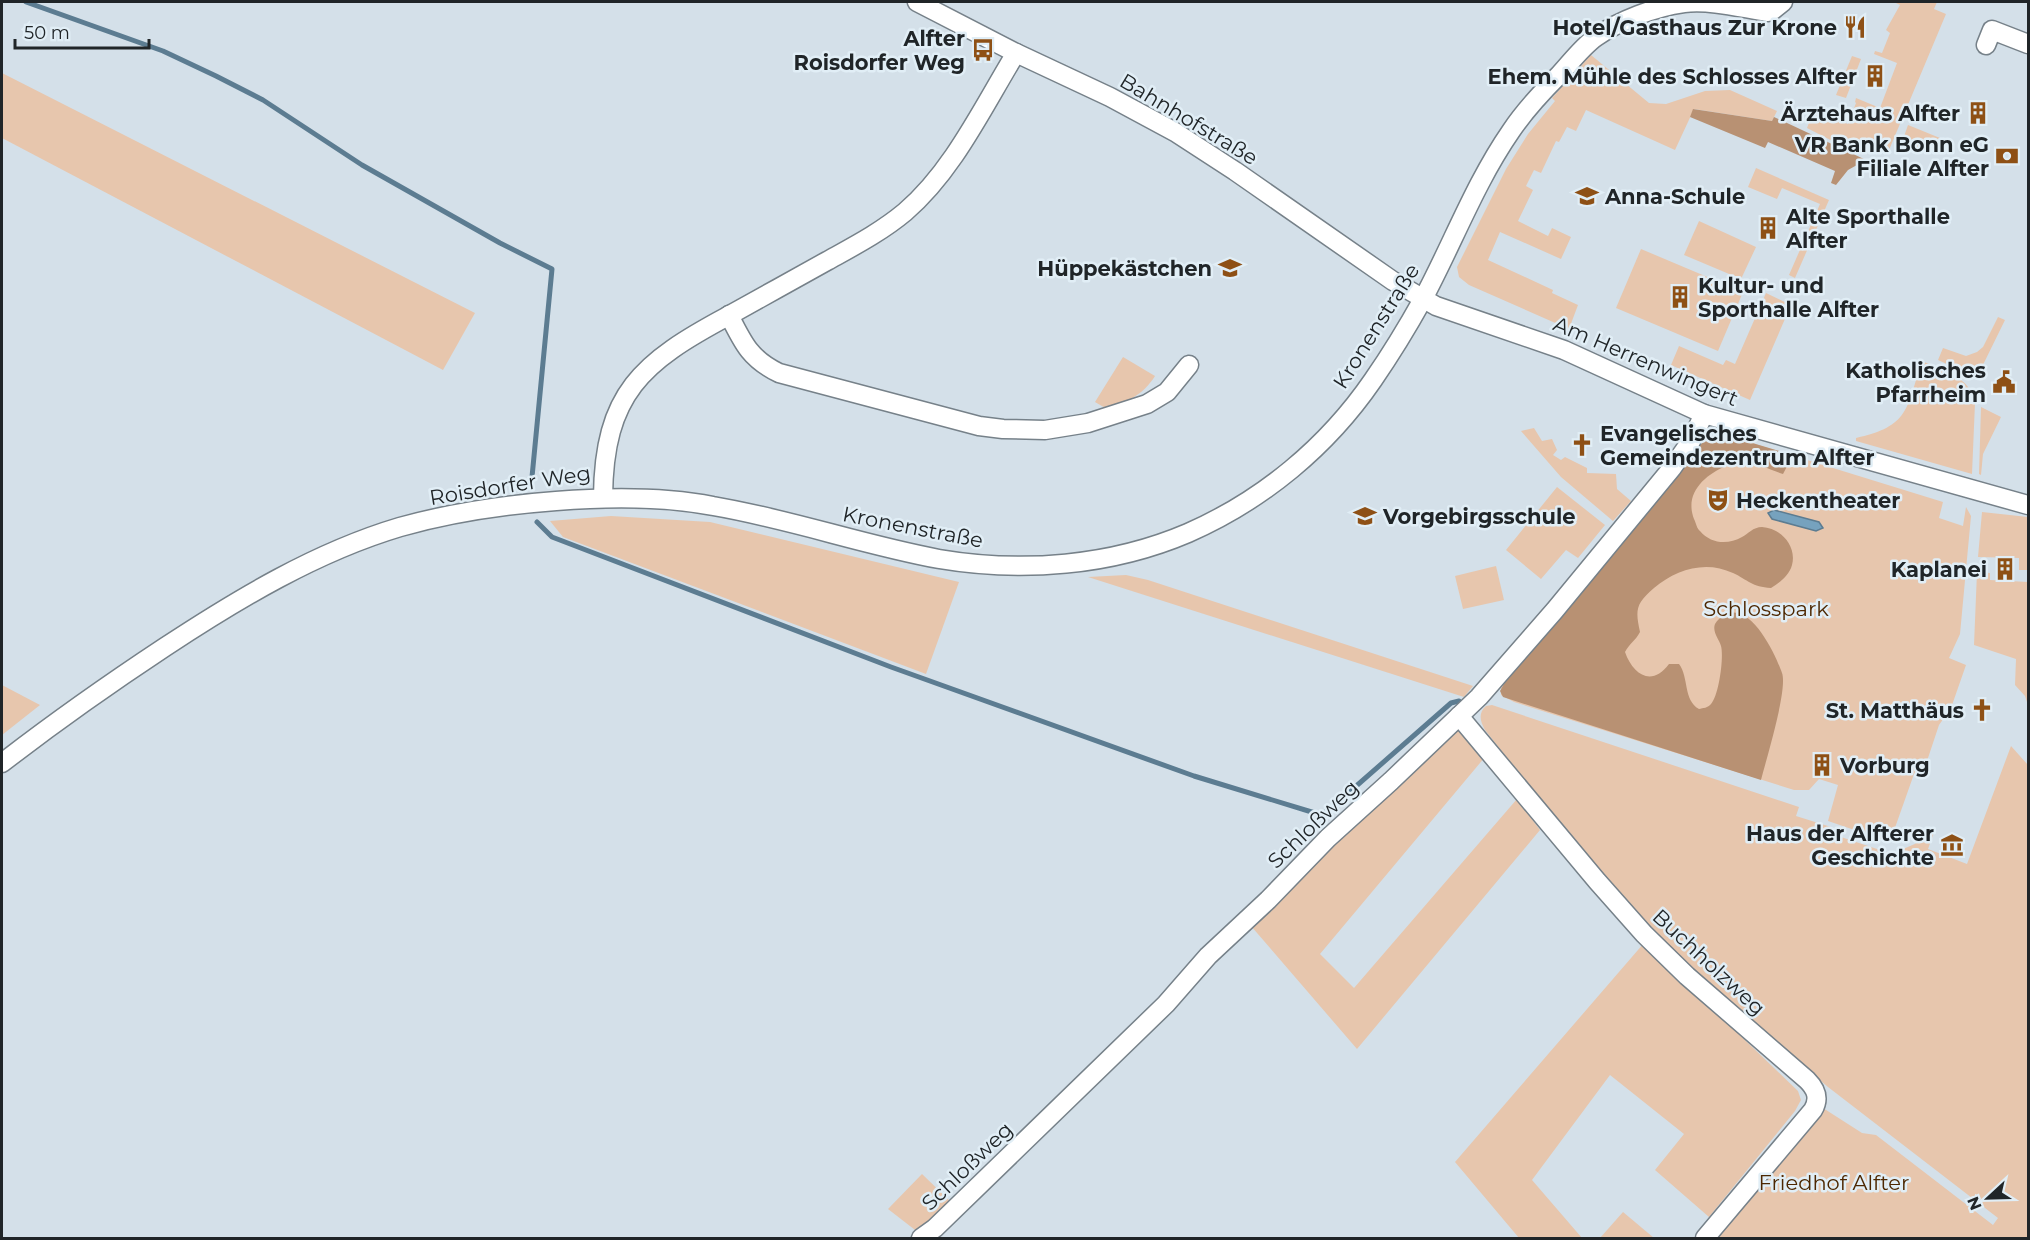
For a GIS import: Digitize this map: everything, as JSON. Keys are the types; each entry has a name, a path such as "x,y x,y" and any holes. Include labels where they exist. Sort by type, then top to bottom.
{"street":[{"name":"Bahnhofstraße","path":"917,2 1016,53 1110,97 1174,132 1220,160 1380,273 1423,299"},
{"name":"Kronenstraße","path":"603,497 664,500 713,506 771,518 893,549 969,563 1019,566 1083,561 1137,550 1188,533 1263,490 1306,457 1329,435 1370,384 1423,299 1464,215 1506,137 1540,95 1591,41 1638,17 1683,3 1712,3 1768,12 1783,2"},
{"path":"1986,45 1992,30 2028,44"},
{"name":"Roisdorfer Weg","path":"2,763 77,706 190,631 253,593 325,557 381,534 443,516 537,502 603,497 609,437 617,412 633,385 649,366 692,335 861,242 915,204 947,166 1016,53"},
{"name":"Am Herrenwingert","path":"1423,299 1467,317 1564,350 1704,414 2028,505"},
{"path":"729,315 744,346 764,366 779,374 940,417 1004,429 1067,428 1118,415 1146,404 1167,392 1189,364"},
{"name":"Schloßweg","path":"921,1239 1166,1004 1208,956 1268,900 1328,838 1479,697 1648,498 1685,451 1704,414"},
{"name":"Buchholzweg","path":"1459,716 1596,881 1644,934 1815,1089 1817,1101 1813,1110 1705,1239"}],"green space":[{"path":"1894,2 1937,2 1934,9 1946,14 1889,150 1871,147 1854,152 1807,128 1815,107 1821,109 1820,113 1848,124 1856,98 1880,108 1897,63 1874,54 1875,51 1882,53 1890,33 1886,30 1900,5"},
{"path":"1591,55 1649,103 1666,104 1705,91 1730,90 1777,111 1772,121 1694,109 1675,150 1586,110 1576,131 1567,127 1559,142 1556,141 1541,173 1534,170 1526,186 1533,190 1518,221 1548,236 1552,228 1571,237 1561,259 1500,232 1488,260 1553,290 1552,293 1578,305 1569,329 1469,285 1459,277 1457,267 1506,169 1528,134 1555,101 1552,98"},
{"path":"1852,56 1861,59 1846,98 1836,95"},
{"path":"2,73 475,313 443,370 2,138"},
{"path":"1908,125 1940,138 1916,151 1901,145"},
{"path":"1756,168 1829,200 1795,278 1789,275 1820,204 1782,188 1777,199 1748,187"},
{"path":"1699,221 1756,247 1741,279 1684,255"},
{"name":"Kultur- und Sporthalle Alfter","path":"1641,249 1743,292 1718,351 1616,308"},
{"path":"1766,293 1791,305 1750,400 1671,365 1679,346 1723,365 1726,360 1735,364"},
{"path":"1998,317 2005,320 1978,375 1973,376 1938,360 1943,348 1966,356 1977,352 1983,347"},
{"path":"1123,357 1155,376 1134,397 1107,409 1095,402"},
{"path":"1922,361 1955,376 1968,387 1972,394 1975,403 1972,474 1856,441 1856,438 1887,428 1903,413"},
{"path":"1981,407 2001,417 1983,454 1981,475 1979,474"},
{"path":"1534,428 1542,441 1552,439 1557,450 1553,455 1561,460 1565,457 1587,468 1587,473 1616,474 1617,489 1631,501 1613,521 1561,477 1521,431"},
{"name":"Schlosspark","path":"1729,436 1943,502 1939,518 1963,526 1966,507 1971,516 1960,634 1949,658 1966,665 1951,708 1939,725 1922,776 1914,774 1891,839 1887,841 1828,821 1838,785 1819,779 1809,790 1794,790 1514,702 1501,695 1501,688 1504,684 1707,437 1719,439"},
{"path":"1557,487 1605,525 1578,558 1566,550 1541,579 1506,550"},
{"path":"1982,512 2028,517 2028,570 2019,570 2019,558 1978,557"},
{"path":"611,516 710,522 959,582 926,674 563,537 550,521"},
{"path":"1496,566 1504,600 1463,609 1455,576"},
{"path":"1977,572 1990,573 1990,580 2028,582 2028,705 2025,696 2015,685 2016,659 1974,645"},
{"path":"1126,575 1148,580 1473,686 1464,697 1088,577"},
{"path":"2,685 40,705 2,735"},
{"name":"Friedhof Alfter","path":"1492,705 1799,807 1796,816 1831,827 1829,833 1892,854 1917,843 1935,830 1928,849 1967,864 2011,746 2028,765 2028,1238 1713,1238 1823,1108 1862,1133 1876,1135 1993,1225 1998,1218 1828,1087 1693,973 1584,857 1485,730 1481,714 1486,706"},
{"path":"1460,726 1485,757 1320,954 1354,988 1517,799 1540,830 1357,1049 1251,926 1338,840"},
{"path":"1644,943 1798,1091 1801,1100 1795,1111 1709,1217 1655,1170 1684,1134 1610,1075 1532,1180 1582,1238 1519,1238 1455,1162"},
{"path":"922,1174 952,1203 919,1233 888,1209"},
{"path":"1623,1212 1654,1238 1600,1238"}],"shaded area":[{"path":"1693,109 1772,121 1774,117 1866,160 1848,170 1836,185 1831,183 1835,171 1768,142 1765,148 1690,117"},
{"path":"1729,436 1793,455 1783,474 1756,464 1739,461 1711,474 1694,493 1692,510 1697,527 1709,539 1720,542 1737,540 1759,527 1769,528 1781,534 1790,545 1793,558 1791,569 1771,588 1755,585 1733,573 1712,567 1692,568 1672,576 1654,588 1640,603 1637,612 1640,632 1625,652 1633,667 1644,675 1656,675 1669,664 1679,664 1691,700 1699,709 1704,708 1714,699 1720,676 1722,651 1715,633 1715,624 1724,616 1734,612 1744,615 1752,622 1774,654 1783,681 1779,709 1761,780 1503,697 1500,691 1707,437 1719,439"}],"water":[{"path":"1774,510 1819,522 1823,528 1816,531 1772,519 1768,513"}],"waterway":[{"path":"26,2 163,51 216,76 263,100 362,165 500,243 552,269 532,477"},
{"path":"537,522 552,537 891,667 1194,776 1315,813 1324,813 1330,809 1451,703 1459,701"}],"place":[{"name":"Hotel/Gasthaus Zur Krone","path":"1855,27"},
{"name":"Alfter Roisdorfer Weg","path":"983,50"},
{"name":"Ehem. Mühle des Schlosses Alfter","path":"1875,76"},
{"name":"Ärztehaus Alfter","path":"1978,113"},
{"name":"VR Bank Bonn eG Filiale Alfter","path":"2007,156"},
{"name":"Anna-Schule","path":"1587,196"},
{"name":"Alte Sporthalle Alfter","path":"1768,228"},
{"name":"Hüppekästchen","path":"1230,268"},
{"name":"Kultur- und Sporthalle Alfter","path":"1680,297"},
{"name":"Katholisches Pfarrheim","path":"2004,382"},
{"name":"Evangelisches Gemeindezentrum Alfter","path":"1582,445"},
{"name":"Heckentheater","path":"1718,500"},
{"name":"Vorgebirgsschule","path":"1365,516"},
{"name":"Kaplanei","path":"2005,569"},
{"name":"St. Matthäus","path":"1982,710"},
{"name":"Vorburg","path":"1822,765"},
{"name":"Haus der Alfterer Geschichte","path":"1952,845"}]}
